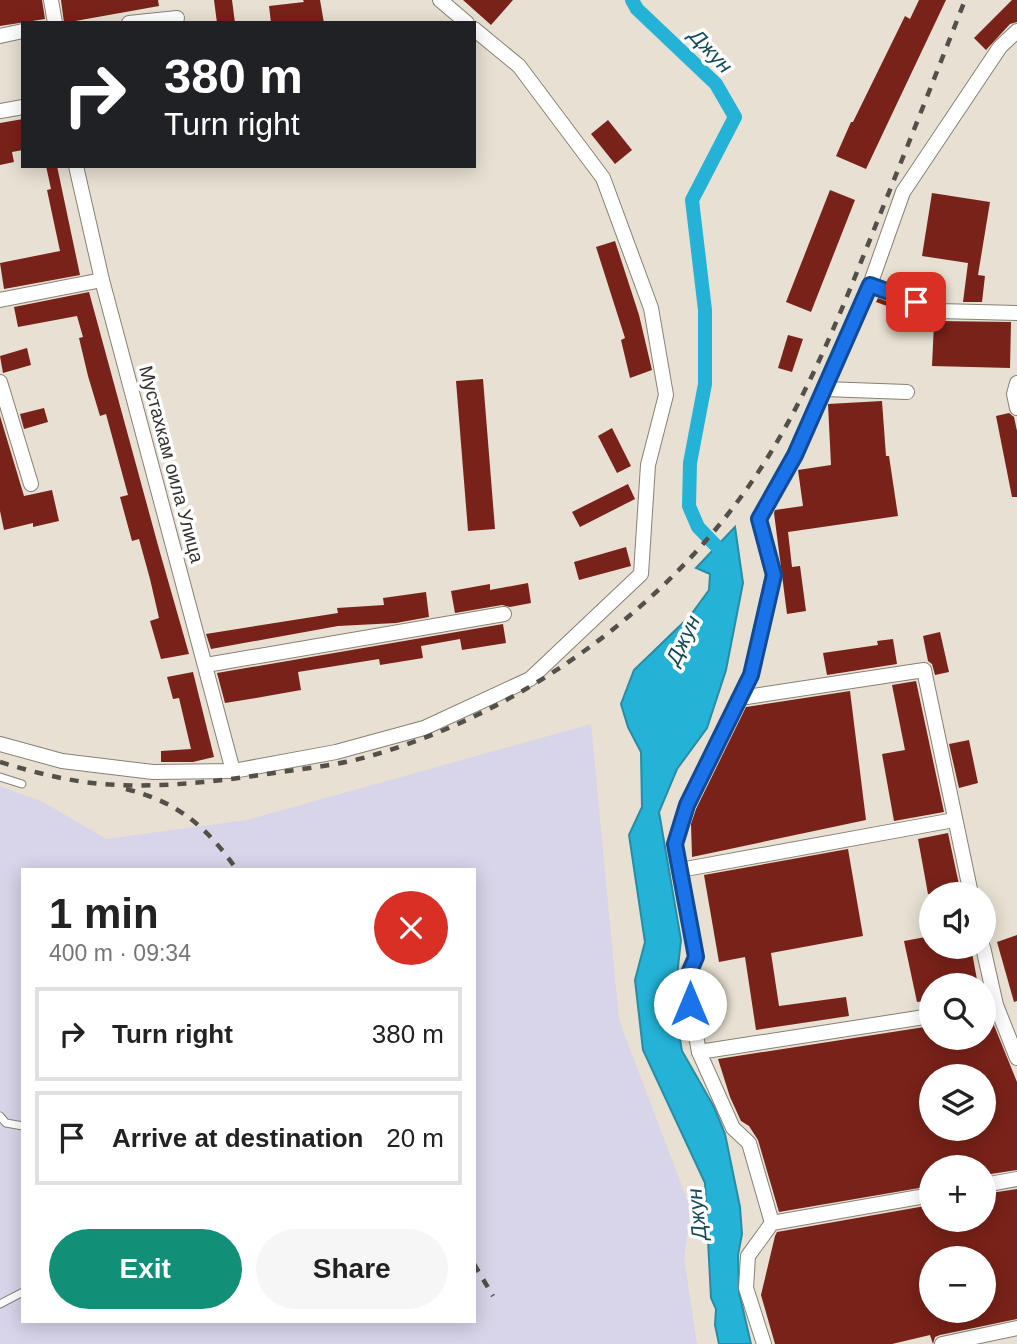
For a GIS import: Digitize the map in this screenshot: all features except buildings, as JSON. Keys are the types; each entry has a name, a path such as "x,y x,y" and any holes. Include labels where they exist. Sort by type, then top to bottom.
{"street":[{"path":"51,0 55,21"},
{"path":"440,0 465,21"},
{"path":"148,21 177,18"},
{"path":"0,36 21,31"},
{"path":"0,744 62,761 153,772 233,772 336,752 425,728 530,679 642,574 648,465 666,395 651,308 603,178 519,66 476,31"},
{"path":"772,1223 749,1143 733,1128 699,1052 686,980 696,957 675,844 687,805 751,675 774,575 759,519 795,455 824,390 870,285 903,192 1000,47 1017,31"},
{"path":"0,111 21,107"},
{"name":"Мустахкам оила Улица","path":"76,168 102,280 233,772"},
{"path":"0,300 102,280"},
{"path":"870,285 940,311 1017,313"},
{"path":"0,382 31,484"},
{"path":"1017,383 1014,394 1017,408"},
{"path":"824,390 907,392"},
{"path":"206,665 504,614"},
{"path":"740,698 923,670 968,882"},
{"path":"680,870 954,820"},
{"path":"699,1052 919,1018"},
{"path":"996,1018 1017,1058"},
{"path":"996,1183 1017,1179"},
{"path":"764,1344 746,1288 748,1256 772,1223 919,1197"},
{"path":"942,1344 1017,1328"}],"lane":[{"path":"0,777 22,784"},
{"path":"0,1116 6,1123 21,1126"},
{"path":"0,1304 21,1293"}],"shaded area":[{"path":"591,724 619,1020 691,1210 684,1258 697,1344 0,1344 0,786 43,802 106,839 247,820"}],"water":[{"path":"735,527 743,583 726,670 707,728 677,769 659,812 681,940 674,1003 682,1051 714,1107 725,1134 740,1207 742,1234 738,1255 739,1292 751,1344 719,1344 715,1325 716,1309 711,1298 705,1183 643,1050 635,980 645,942 629,835 642,807 641,752 628,727 621,704 634,670 690,616 709,590 710,574 696,568"}],"waterway":[{"name":"Джун","path":"632,0 637,9 716,84 735,117 692,200 705,310 705,384 690,463 689,506 698,527 722,552 724,562"}],"railway":[{"path":"0,762 76,781 125,785 219,780 344,762 377,754 436,733 493,707 548,675 601,639 650,598 695,552 736,504 786,426 839,316 965,0"},
{"path":"126,789 161,801 190,818 214,841 236,868"},
{"path":"476,1267 493,1296"}],"route":[{"path":"690,1004 686,980 696,957 675,844 687,805 751,675 774,575 759,519 795,455 870,285 916,302"}]}
